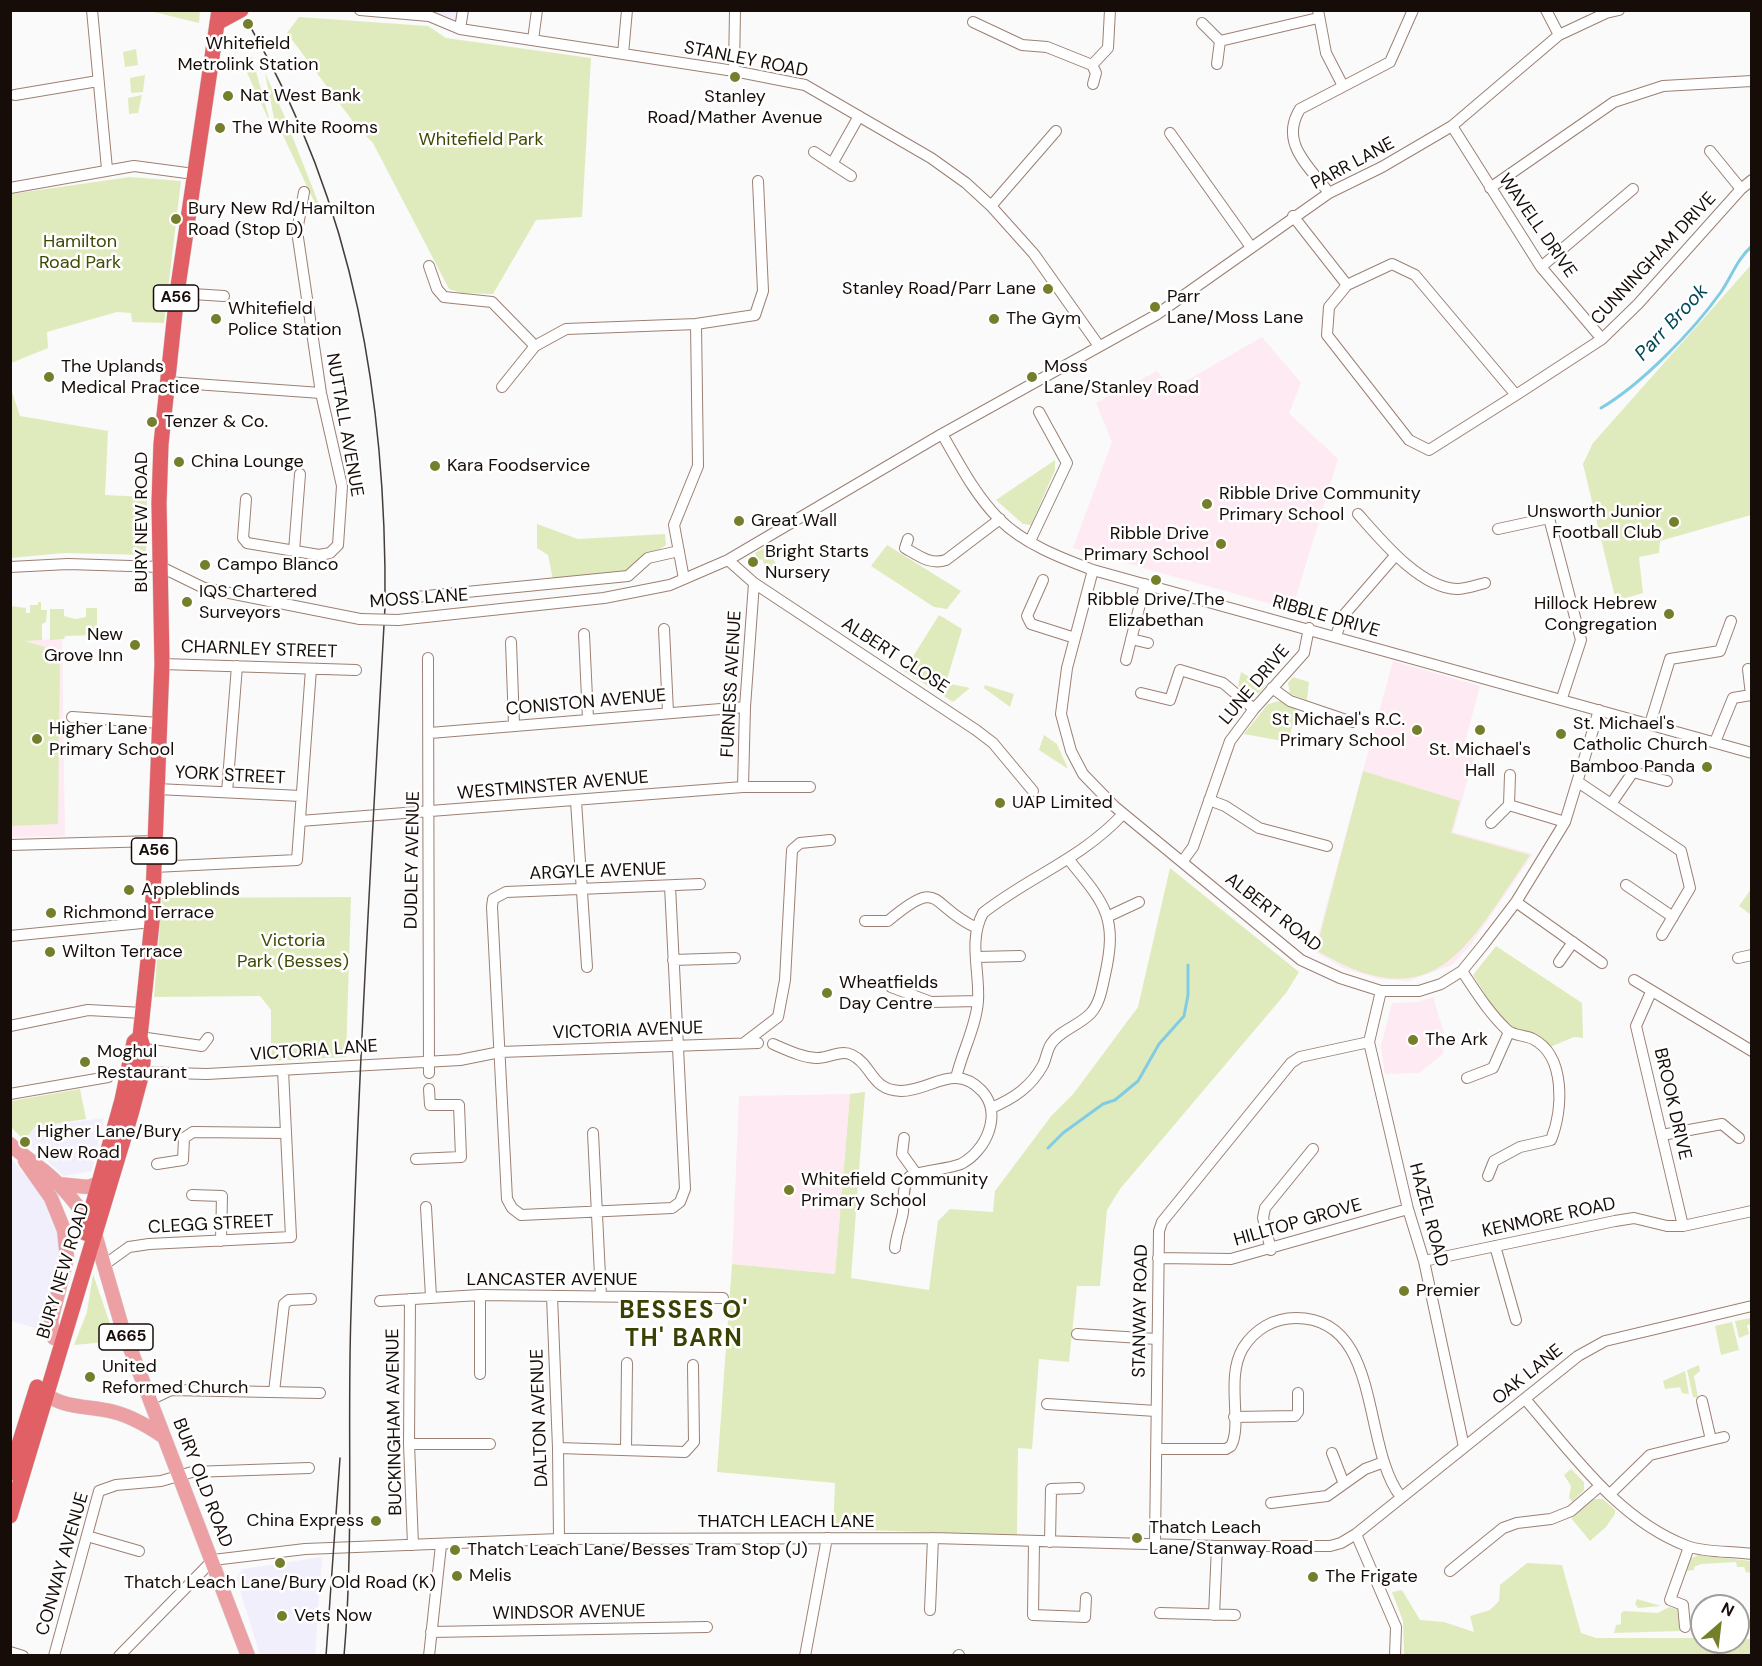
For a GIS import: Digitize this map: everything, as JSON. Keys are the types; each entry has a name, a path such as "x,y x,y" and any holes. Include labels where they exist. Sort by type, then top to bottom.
{"highway":[{"path":"218,17 241,10"},
{"name":"BURY NEW ROAD","path":"12,1508 37,1424 42,1389 54,1338 92,1228 97,1184 144,1050 140,1037 152,922 162,664 160,464 177,293 218,17"},
{"name":"BURY NEW ROAD","path":"10,1473 42,1389 92,1228 135,1072"}],"main road":[{"name":"A665","path":"10,1144 58,1184 92,1228"},
{"path":"23,1157 51,1198 64,1230 67,1258 51,1321 54,1338"},
{"path":"58,1184 88,1187 97,1184"},
{"name":"BURY OLD ROAD","path":"92,1228 122,1327 152,1399 164,1437 222,1583 248,1656"},
{"path":"42,1389 66,1405 114,1412 139,1420 164,1437"},
{"path":"139,1420 152,1399"},
{"path":"37,1424 42,1418 66,1405"}],"street":[{"path":"92,10 108,169"},
{"name":"STANLEY ROAD","path":"360,10 429,16 460,29 734,71 805,85 941,164 991,206 1034,254 1099,346"},
{"path":"460,29 463,10"},
{"path":"533,40 537,10"},
{"path":"623,54 627,10"},
{"path":"734,71 735,10"},
{"path":"1092,65 1108,48 1110,10"},
{"path":"1329,193 1297,149 1291,136 1293,120 1300,109 1390,62 1413,10"},
{"path":"1546,10 1559,35"},
{"name":"PARR LANE","path":"942,434 1156,315 1293,216 1329,193 1382,167 1452,126 1559,35 1606,13 1619,10"},
{"path":"1220,41 1318,14 1326,53 1343,86"},
{"path":"973,22 1022,45 1047,47 1092,65 1096,73 1093,84"},
{"path":"1202,23 1220,41"},
{"path":"1216,64 1220,41"},
{"path":"15,95 98,81"},
{"path":"1490,188 1614,102 1663,86 1752,81"},
{"path":"832,164 859,116"},
{"name":"WAVELL DRIVE","path":"1452,126 1541,267 1602,339"},
{"path":"991,206 1056,131"},
{"path":"1170,133 1251,247"},
{"path":"1710,151 1741,189"},
{"path":"814,152 851,176"},
{"path":"10,188 134,166 194,174"},
{"name":"CUNNINGHAM DRIVE","path":"1347,285 1329,307 1327,335 1409,440 1429,450 1602,339 1638,304 1741,189 1752,180"},
{"path":"502,387 535,346 566,329 696,324 755,315 763,291 758,181"},
{"path":"1541,267 1633,189"},
{"name":"NUTTALL AVENUE","path":"246,499 243,538 247,543 325,554 333,551 339,541 342,486 321,393 297,231 305,210 304,192"},
{"path":"1293,216 1347,285 1392,264 1415,274 1516,395"},
{"path":"429,266 436,289 444,297 492,302 535,346"},
{"path":"177,293 224,296"},
{"path":"684,579 674,525 698,466 696,324"},
{"path":"167,382 321,393"},
{"path":"1030,541 1067,463 1039,412"},
{"name":"RIBBLE DRIVE","path":"942,434 972,485 1000,519 1030,541 1066,560 1094,570 1562,698 1752,753"},
{"name":"MOSS LANE","path":"161,567 204,588 360,619 398,620 604,598 670,585 728,560 942,434"},
{"path":"294,551 297,479"},
{"path":"1358,514 1395,556 1441,585 1457,589 1485,583"},
{"path":"1498,529 1549,518 1581,640 1562,698"},
{"path":"908,539 905,548 937,563 946,560 1000,519"},
{"path":"406,598 627,576 648,558 679,551"},
{"path":"1336,636 1343,616 1395,556"},
{"name":"ALBERT CLOSE","path":"728,560 754,583 976,730 993,744 1033,790"},
{"path":"10,567 68,564 161,567"},
{"name":"ALBERT ROAD","path":"1094,570 1067,668 1061,714 1083,774 1123,814 1301,960 1340,978 1381,991 1419,991 1441,984 1462,971 1516,902 1564,822 1599,710"},
{"path":"1043,580 1027,616 1031,624 1075,638"},
{"name":"FURNESS AVENUE","path":"744,787 745,707 754,583"},
{"path":"1126,660 1145,584"},
{"path":"1650,724 1670,659 1720,651 1731,621"},
{"name":"LUNE DRIVE","path":"1182,862 1193,847 1230,741 1254,709 1304,653 1309,628"},
{"path":"664,629 668,712"},
{"path":"584,634 588,719"},
{"path":"1131,639 1148,644"},
{"path":"511,642 514,726"},
{"name":"DUDLEY AVENUE","path":"428,658 430,812 427,1002 429,1073"},
{"name":"CHARNLEY STREET","path":"162,664 356,670"},
{"path":"227,792 237,666"},
{"path":"154,867 297,860 311,669"},
{"path":"1715,742 1733,698 1751,695 1748,669"},
{"path":"1141,693 1170,700 1180,670 1222,683 1254,709"},
{"path":"1272,688 1290,701 1352,722"},
{"name":"CONISTON AVENUE","path":"430,734 745,707"},
{"path":"72,717 160,723"},
{"path":"1611,804 1633,772 1667,781"},
{"path":"1491,823 1509,805 1510,775"},
{"path":"1578,782 1681,851 1690,888 1662,935"},
{"name":"WESTMINSTER AVENUE","path":"300,821 744,787 810,787"},
{"name":"YORK STREET","path":"157,789 301,796"},
{"path":"1209,800 1225,806 1259,828 1327,846"},
{"path":"576,801 580,889 587,967"},
{"path":"1509,805 1564,822"},
{"path":"956,1078 974,1022 978,1001 977,928 983,913 1069,860 1096,840 1123,814"},
{"path":"744,1043 778,1017 785,980 792,850 800,843 830,840"},
{"path":"10,845 154,841"},
{"path":"991,1108 1011,1100 1030,1083 1044,1064 1050,1044 1093,1012 1100,998 1112,937 1109,916 1097,894 1069,860"},
{"name":"ARGYLE AVENUE","path":"500,1052 492,907 498,894 700,884"},
{"path":"1626,885 1673,917"},
{"path":"500,1052 507,1198 512,1208 521,1215 672,1208 682,1200 685,1189 676,1046 670,886"},
{"path":"872,924 888,921 912,901 927,895 937,897 963,921 977,928"},
{"path":"1516,902 1602,963"},
{"path":"1109,916 1131,903"},
{"path":"10,936 152,922"},
{"path":"1559,962 1573,942"},
{"path":"1738,958 1752,955"},
{"path":"976,957 1020,956"},
{"path":"673,960 735,958"},
{"path":"1462,971 1486,1006 1509,1032 1532,1038 1550,1052 1557,1066 1557,1103 1551,1140"},
{"path":"1634,980 1752,1051"},
{"path":"891,987 931,1002 978,1001"},
{"name":"HAZEL ROAD","path":"1381,991 1369,1042 1408,1209 1424,1262 1464,1447"},
{"name":"BROOK DRIVE","path":"1651,992 1636,1026 1683,1226"},
{"path":"10,1026 87,1010 143,1013"},
{"path":"1467,1078 1493,1068 1509,1032"},
{"path":"140,1037 202,1046 208,1038"},
{"name":"STANWAY ROAD","path":"1155,1543 1158,1258 1162,1222 1290,1063 1300,1057 1369,1042"},
{"name":"VICTORIA AVENUE","path":"500,1052 758,1043"},
{"path":"773,1044 804,1056 820,1058 838,1053 851,1054 861,1062 873,1080 897,1091 910,1091 942,1079 956,1078 972,1082 984,1093 991,1108 992,1120 976,1152 963,1163 941,1171 915,1172 909,1177 903,1192 903,1215 898,1223 895,1248"},
{"name":"VICTORIA LANE","path":"135,1072 207,1074 283,1070 460,1060 500,1052"},
{"path":"157,1164 183,1160 184,1138 193,1132 285,1133 283,1070"},
{"path":"10,1094 97,1084 108,1077"},
{"path":"416,1159 461,1157 459,1105 430,1105 429,1089"},
{"path":"1662,1135 1722,1124 1739,1138"},
{"name":"CLEGG STREET","path":"104,1265 129,1247 149,1244 291,1237 285,1133"},
{"path":"593,1133 601,1296"},
{"path":"904,1138 902,1154 915,1172"},
{"path":"1551,1140 1560,1149"},
{"path":"1488,1176 1490,1159 1551,1140"},
{"path":"1271,1250 1263,1218 1265,1208 1313,1149"},
{"path":"192,1195 222,1196 221,1241"},
{"path":"426,1208 431,1297"},
{"name":"HILLTOP GROVE","path":"1158,1258 1232,1259 1271,1250 1408,1209"},
{"name":"KENMORE ROAD","path":"1424,1262 1634,1218 1667,1226 1683,1226 1752,1211"},
{"path":"1495,1246 1516,1320"},
{"path":"480,1295 480,1374"},
{"name":"LANCASTER AVENUE","path":"380,1301 480,1295 723,1298"},
{"name":"DALTON AVENUE","path":"552,1296 559,1539"},
{"path":"274,1392 279,1326 284,1304 289,1300 311,1299"},
{"name":"BUCKINGHAM AVENUE","path":"411,1299 409,1444 413,1545"},
{"name":"OAK LANE","path":"1356,1534 1578,1356 1605,1341 1752,1306"},
{"path":"1156,1449 1227,1449 1233,1442 1235,1365 1250,1338 1267,1325 1282,1318 1302,1318 1322,1323 1350,1344 1360,1371 1389,1481 1401,1497"},
{"path":"1077,1335 1157,1339"},
{"path":"626,1450 627,1363"},
{"path":"558,1448 685,1452 694,1442 693,1365"},
{"path":"152,1399 171,1390 320,1393"},
{"path":"1234,1417 1295,1416 1298,1412 1298,1393"},
{"path":"1525,1399 1600,1486 1653,1527 1689,1547 1752,1554"},
{"path":"1702,1401 1711,1440"},
{"path":"1047,1404 1156,1411"},
{"path":"1610,1494 1650,1455 1724,1437"},
{"path":"409,1444 490,1444"},
{"path":"1332,1453 1344,1484"},
{"path":"1271,1503 1327,1496 1365,1469 1384,1462"},
{"path":"180,1474 309,1468"},
{"name":"CONWAY AVENUE","path":"54,1656 99,1491 106,1487 161,1481 180,1474"},
{"path":"1450,1571 1503,1528 1517,1523 1551,1519 1571,1511 1600,1486"},
{"path":"1050,1542 1051,1489 1079,1488"},
{"path":"1356,1534 1396,1627 1395,1656"},
{"name":"THATCH LEACH LANE","path":"213,1560 305,1549 559,1539 933,1538 1216,1546 1330,1546 1341,1543 1356,1534"},
{"path":"87,1536 139,1551"},
{"path":"805,1656 827,1538"},
{"path":"930,1611 933,1538"},
{"path":"1034,1542 1033,1615 1085,1617 1086,1598"},
{"path":"429,1656 441,1545"},
{"path":"1214,1615 1216,1546"},
{"path":"1685,1627 1683,1605 1670,1600 1689,1547"},
{"path":"119,1656 213,1560"},
{"path":"196,1579 211,1578 222,1583"},
{"path":"1160,1613 1235,1615"},
{"name":"WINDSOR AVENUE","path":"431,1632 707,1627"},
{"path":"10,1652 22,1656"}],"shaded area":[{"path":"410,11 461,11 458,25"},
{"name":"Ribble Drive Community Primary School","path":"1262,337 1301,383 1289,413 1338,459 1292,610 1073,548 1112,442 1096,403 1157,371 1172,389"},
{"name":"Higher Lane Primary School","path":"62,639 65,836 11,837 10,641"},
{"path":"1393,661 1480,686 1465,742 1477,747 1453,832 1533,854 1472,943 1452,965 1408,981 1380,979 1343,968 1314,951"},
{"name":"The Ark","path":"1433,997 1444,1033 1443,1054 1419,1073 1385,1074 1381,1046 1392,1003 1418,1002"},
{"name":"Whitefield Community Primary School","path":"850,1094 835,1274 732,1264 739,1096"},
{"path":"104,1118 92,1171 64,1176 24,1140 35,1127"},
{"path":"10,1157 45,1198 61,1237 61,1276 42,1330 11,1321"},
{"path":"322,1557 315,1655 260,1655 236,1578 243,1569"}],"green space":[{"path":"200,11 199,23 154,12"},
{"name":"Whitefield Park","path":"299,17 428,26 446,38 591,58 582,217 536,220 493,294 462,293 449,289 373,143 357,127 287,33"},
{"path":"136,49 138,65 125,67 123,52"},
{"path":"252,57 271,125 242,62"},
{"path":"265,73 322,212 319,212 281,131 277,133"},
{"path":"145,75 143,92 131,93 130,78"},
{"path":"142,95 138,113 129,114 128,98"},
{"name":"Hamilton Road Park","path":"130,177 181,181 164,323 132,322 131,313 117,312 47,332 48,348 11,363 11,194"},
{"path":"1751,265 1751,515 1660,541 1659,553 1639,557 1643,593 1616,601 1583,464 1593,443"},
{"path":"11,389 20,416 108,431 105,495 147,497 146,555 64,553 11,558"},
{"path":"1055,460 1055,470 1031,525 1023,524 996,500"},
{"path":"537,524 578,539 665,534 666,545 624,573 553,580 548,555 537,548"},
{"path":"887,545 961,591 947,609 934,607 871,566"},
{"path":"766,547 778,567 775,569 778,573 770,577 762,559 759,561 755,553"},
{"name":"Higher Lane Primary School","path":"38,602 41,602 41,610 47,610 46,622 42,624 42,640 25,641 60,652 58,824 11,826 11,606 26,608 26,613 30,613 30,605 38,605"},
{"path":"86,608 97,608 97,635 65,636 64,639 50,640 50,609 64,609 64,616 75,619 86,617"},
{"path":"939,615 962,629 946,683 970,688 953,702 904,671"},
{"path":"1241,672 1265,686 1259,693 1247,694 1238,686"},
{"path":"1293,677 1309,682 1307,700 1290,694 1288,683"},
{"path":"985,685 1014,694 1010,707 984,688"},
{"path":"1280,701 1297,707 1289,739 1283,738 1282,741 1244,734 1268,704"},
{"path":"1044,735 1057,744 1068,769 1039,750"},
{"path":"1363,771 1460,801 1451,833 1530,855 1467,943 1445,963 1421,975 1392,978 1357,971 1316,950"},
{"path":"1170,868 1299,972 1286,993 1120,1189 1107,1210 1100,1286 1077,1286 1069,1362 1039,1359 1032,1449 1018,1448 1017,1535 833,1529 835,1483 717,1472 732,1264 835,1274 850,1094 865,1092 851,1278 929,1290 938,1221 950,1209 993,1212 995,1191 1052,1115 1074,1093 1138,1007"},
{"path":"1751,889 1751,915 1739,906"},
{"name":"Victoria Park (Besses)","path":"351,897 346,1057 271,1061 271,1010 260,996 154,997 162,898"},
{"path":"1496,946 1582,1003 1583,1038 1574,1037 1550,1047 1531,1033 1512,1028 1499,1017 1473,975"},
{"path":"80,1089 86,1119 35,1127 24,1140 11,1127 11,1101"},
{"path":"93,1274 116,1341 74,1345 87,1312"},
{"path":"1751,1318 1751,1324 1747,1325 1749,1334 1739,1338 1735,1321"},
{"path":"1732,1322 1739,1350 1721,1355 1715,1326"},
{"path":"1699,1365 1700,1371 1694,1376 1698,1398 1693,1397 1687,1370"},
{"path":"1685,1371 1689,1394 1682,1393 1680,1387 1665,1389 1663,1381"},
{"path":"1571,1469 1584,1482 1584,1490 1572,1502 1569,1497 1571,1486 1564,1475"},
{"path":"1594,1499 1603,1499 1615,1510 1615,1514 1606,1527 1590,1541 1571,1518"},
{"path":"1699,1555 1751,1561 1751,1573 1746,1572 1744,1567 1737,1567 1736,1562 1701,1564 1694,1567 1694,1570 1686,1571 1689,1559"},
{"path":"1527,1563 1562,1565 1581,1633 1596,1638 1690,1638 1690,1654 1750,1654 1751,1639 1751,1655 1404,1655 1403,1621 1392,1592 1402,1590 1420,1620 1444,1622 1474,1632 1470,1616 1490,1610 1499,1601 1500,1585"},
{"path":"1637,1599 1661,1606 1638,1608 1635,1604"},
{"path":"1669,1607 1677,1609 1680,1631 1614,1633 1616,1625 1621,1624 1621,1613 1624,1611 1658,1613"}],"waterway":[{"name":"Parr Brook","path":"1601,408 1650,371 1682,340 1721,292 1738,262 1752,246"},
{"path":"1048,1148 1063,1133 1103,1104 1115,1100 1138,1081 1159,1044 1184,1016 1188,995 1188,965"}],"tram line":[{"path":"251,28 287,96 316,166 340,237 358,308 371,382 380,456 385,607 354,1225 350,1356 350,1527 344,1656"},
{"path":"326,1656 340,1458"}],"place":[{"name":"Whitefield Metrolink Station","path":"248,24"},
{"name":"Stanley Road/Mather Avenue","path":"735,77"},
{"name":"Nat West Bank","path":"228,96"},
{"name":"The White Rooms","path":"220,128"},
{"name":"Bury New Rd/Hamilton Road (Stop D)","path":"176,219"},
{"name":"Stanley Road/Parr Lane","path":"1048,289"},
{"name":"Parr Lane/Moss Lane","path":"1155,307"},
{"name":"Whitefield Police Station","path":"216,319"},
{"name":"The Gym","path":"994,319"},
{"name":"The Uplands Medical Practice","path":"49,377"},
{"name":"Moss Lane/Stanley Road","path":"1032,377"},
{"name":"Tenzer & Co.","path":"152,422"},
{"name":"China Lounge","path":"179,462"},
{"name":"Kara Foodservice","path":"435,466"},
{"name":"Ribble Drive Community Primary School","path":"1207,504"},
{"name":"Great Wall","path":"739,521"},
{"name":"Unsworth Junior Football Club","path":"1674,522"},
{"name":"Ribble Drive Primary School","path":"1221,544"},
{"name":"Bright Starts Nursery","path":"753,562"},
{"name":"Campo Blanco","path":"205,565"},
{"name":"Ribble Drive/The Elizabethan","path":"1156,580"},
{"name":"IQS Chartered Surveyors","path":"187,602"},
{"name":"Hillock Hebrew Congregation","path":"1669,614"},
{"name":"New Grove Inn","path":"135,645"},
{"name":"St Michael's R.C. Primary School","path":"1417,730"},
{"name":"St. Michael's Hall","path":"1480,730"},
{"name":"St. Michael's Catholic Church","path":"1561,734"},
{"name":"Higher Lane Primary School","path":"37,739"},
{"name":"Bamboo Panda","path":"1707,767"},
{"name":"UAP Limited","path":"1000,803"},
{"name":"Appleblinds","path":"129,890"},
{"name":"Richmond Terrace","path":"51,913"},
{"name":"Wilton Terrace","path":"50,952"},
{"name":"Wheatfields Day Centre","path":"827,993"},
{"name":"The Ark","path":"1413,1040"},
{"name":"Moghul Restaurant","path":"85,1062"},
{"name":"Higher Lane/Bury New Road","path":"25,1142"},
{"name":"Whitefield Community Primary School","path":"789,1190"},
{"name":"Premier","path":"1404,1291"},
{"name":"United Reformed Church","path":"90,1377"},
{"name":"China Express","path":"376,1521"},
{"name":"Thatch Leach Lane/Stanway Road","path":"1137,1538"},
{"name":"Thatch Leach Lane/Besses Tram Stop (J)","path":"455,1550"},
{"name":"Thatch Leach Lane/Bury Old Road (K)","path":"280,1563"},
{"name":"Melis","path":"457,1576"},
{"name":"The Frigate","path":"1313,1577"},
{"name":"Vets Now","path":"282,1616"}],"district":[{"name":"BESSES O' TH' BARN","path":"684,1326"}]}
